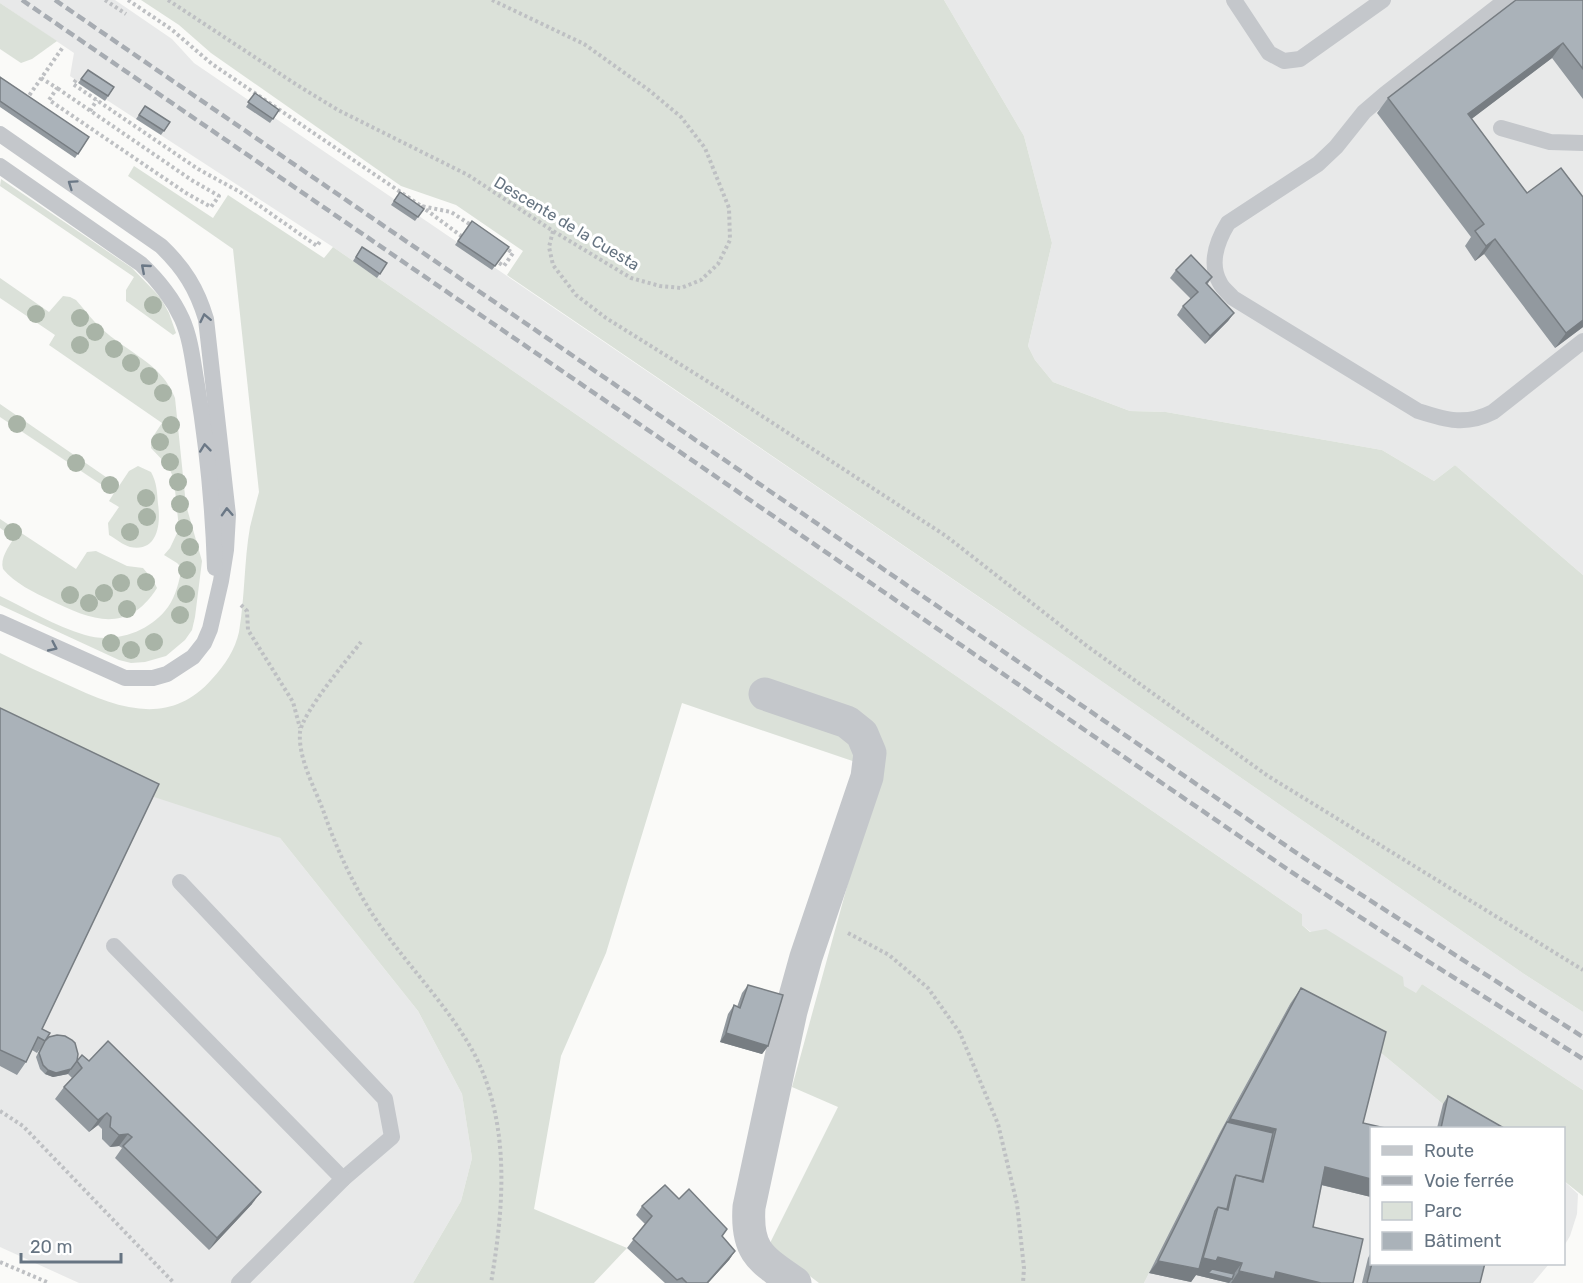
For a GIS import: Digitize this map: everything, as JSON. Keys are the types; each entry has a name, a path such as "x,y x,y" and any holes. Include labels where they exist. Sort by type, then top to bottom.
{"street":[{"path":"765,694 847,722 862,734 870,753 867,777 818,922 791,1011 748,1207 748,1225 758,1255 795,1283"}],"lane":[{"path":"1234,0 1269,52 1284,61 1300,59 1383,0"},
{"path":"1506,0 1384,94 1364,112 1336,147 1318,164 1228,223 1219,237 1215,269 1220,284 1233,298 1418,411 1441,418 1460,421 1478,419 1493,412 1583,341"},
{"path":"1501,128 1550,142 1583,143"},
{"path":"0,134 161,246 178,262 190,278 200,297 207,319 228,515 226,550 210,629 204,643 193,657 167,674 153,678 125,678 112,674 0,622"},
{"path":"0,166 141,264 158,279 183,321 190,345 201,412 214,542 214,611"},
{"path":"180,882 385,1099 392,1137 343,1179 239,1283"},
{"path":"114,946 343,1179"}],"path":[{"path":"128,0 171,29 212,64 422,206 468,241"},
{"name":"Descente de la Cuesta","path":"168,0 338,110 468,175 553,231 631,278 660,286 681,288 701,280 718,264 730,240 729,208 705,148 681,117 650,91 584,44 492,0"},
{"path":"107,1 126,14"},
{"path":"26,100 63,47"},
{"path":"41,78 57,88 193,181 219,196 211,207 186,193 49,100 57,88"},
{"path":"76,80 73,84 198,169 240,192 317,246 321,240"},
{"path":"90,111 97,100"},
{"path":"422,206 451,212 478,230"},
{"path":"553,231 549,247 553,266 576,295 606,318 739,401 946,536 1087,646 1268,776 1583,970"},
{"path":"490,257 504,266 513,253 504,247"},
{"path":"236,603 243,605 247,611 248,630 292,702 301,729 300,748 336,848 350,875 368,908 467,1041 481,1068 490,1095 501,1155 499,1238 490,1283"},
{"path":"301,729 310,710 361,642"},
{"path":"818,922 855,935 889,955 928,988 960,1034 998,1124 1017,1204 1024,1268 1023,1283"},
{"path":"0,1111 23,1126 174,1283"},
{"path":"0,1262 49,1283"}],"shaded area":[{"path":"0,0 115,0 172,39 194,63 1045,642 1524,974 1583,1012 1583,1090 1422,984 1416,994 1311,932 1302,925 1302,914 333,247 70,76 74,53 0,3"},
{"path":"944,0 1583,0 1583,575 1455,465 1434,481 1382,450 1166,412 1130,411 1053,382 1035,360 1028,346 1052,243 1024,136"},
{"path":"0,696 280,838 418,1011 462,1094 472,1158 461,1201 413,1283 79,1283 0,1247"},
{"path":"1290,1004 1375,1048 1443,1104 1482,1127 1370,1127 1370,1265 1548,1265 1533,1283 1144,1283 1219,1134"},
{"path":"1565,1182 1578,1194 1577,1214 1565,1244"}],"green space":[{"path":"141,0 944,0 1024,136 1052,243 1028,346 1035,360 1053,382 1130,411 1166,412 1382,450 1434,481 1455,465 1583,575 1583,1012 1524,974 1045,642 507,275 523,251 456,205 401,186 211,53 179,25"},
{"path":"0,3 57,41 32,59 21,63 0,49"},
{"path":"134,166 213,218 228,195 324,258 333,247 1302,914 1302,925 1310,932 1326,929 1403,977 1404,986 1416,993 1422,984 1583,1090 1583,1196 1565,1182 1565,1127 1482,1127 1443,1104 1375,1048 1290,1004 1219,1134 1144,1283 819,1283 769,1245 838,1107 792,1087 879,770 682,703 606,953 561,1056 534,1209 627,1248 594,1283 413,1283 461,1201 472,1158 462,1094 418,1011 280,838 151,796 0,724 0,653 104,700 142,709 160,708 178,704 195,694 212,679 229,657 239,632 248,540 259,492 233,249 128,176"},
{"path":"1,179 132,268 160,297 176,333 173,335 126,301 126,290 134,277 0,186"},
{"path":"0,278 49,312 63,296 76,300 101,328 152,367 169,386 175,398 186,505 202,561 192,630 185,640 166,656 145,662 131,663 119,660 0,605 0,596 52,622 85,635 119,637 141,629 160,616 173,598 182,568 164,555 179,529 174,480 169,467 151,448 152,438 162,423 49,345 55,335 0,298"},
{"path":"0,404 119,486 129,471 138,466 151,472 159,512 158,528 152,541 139,548 130,547 109,535 108,523 119,507 109,501 114,493 0,417"},
{"path":"0,519 76,569 87,552 96,551 127,566 143,568 157,588 133,613 121,618 94,617 65,607 25,587 3,569 4,557 14,538 0,528"}],"building":[{"path":"1516,0 1583,0 1583,69 1563,43 1468,114 1527,193 1561,168 1583,197 1583,320 1566,333 1495,239 1486,246 1475,231 1484,224 1388,98"},
{"path":"88,70 114,87 108,96 81,79"},
{"path":"0,77 89,137 78,154 0,101"},
{"path":"255,93 279,110 273,119 248,102"},
{"path":"145,106 170,122 164,131 139,115"},
{"path":"400,192 424,209 418,217 394,201"},
{"path":"472,221 509,247 495,266 458,241"},
{"path":"362,247 387,263 380,274 356,257"},
{"path":"1191,255 1212,277 1206,283 1234,313 1210,336 1183,306 1198,292 1176,270"},
{"path":"0,708 159,784 42,1029 50,1033 45,1041 38,1037 26,1062 0,1050"},
{"path":"748,985 783,995 768,1046 726,1033 734,1005 740,1008"},
{"path":"1301,988 1386,1032 1363,1123 1381,1127 1370,1127 1370,1179 1325,1167 1313,1227 1363,1239 1353,1283 1321,1283 1276,1272 1274,1279 1239,1271 1242,1263 1218,1257 1216,1261 1203,1258 1218,1207 1228,1210 1236,1175 1263,1182 1276,1129 1230,1119"},
{"path":"57,1035 72,1040 78,1054 77,1061 71,1069 56,1073 43,1065 39,1053 49,1037"},
{"path":"108,1041 261,1192 217,1238 123,1146 132,1137 128,1134 119,1135 110,1127 111,1117 107,1113 98,1120 64,1087 82,1068 77,1061 82,1055 89,1061"},
{"path":"1448,1096 1502,1127 1441,1127"},
{"path":"1227,1122 1273,1133 1262,1181 1236,1175 1227,1209 1218,1207 1215,1211 1199,1269 1158,1261"},
{"path":"665,1185 679,1199 689,1189 727,1229 722,1236 735,1251 707,1283 687,1283 682,1278 677,1280 633,1239 652,1216 642,1206"},
{"path":"1372,1265 1484,1265 1480,1283 1367,1283"},
{"path":"1212,1269 1234,1274 1232,1279 1208,1273"}],"railway":[{"path":"22,0 1290,871 1583,1059"},
{"path":"55,0 1301,856 1583,1037"}]}
